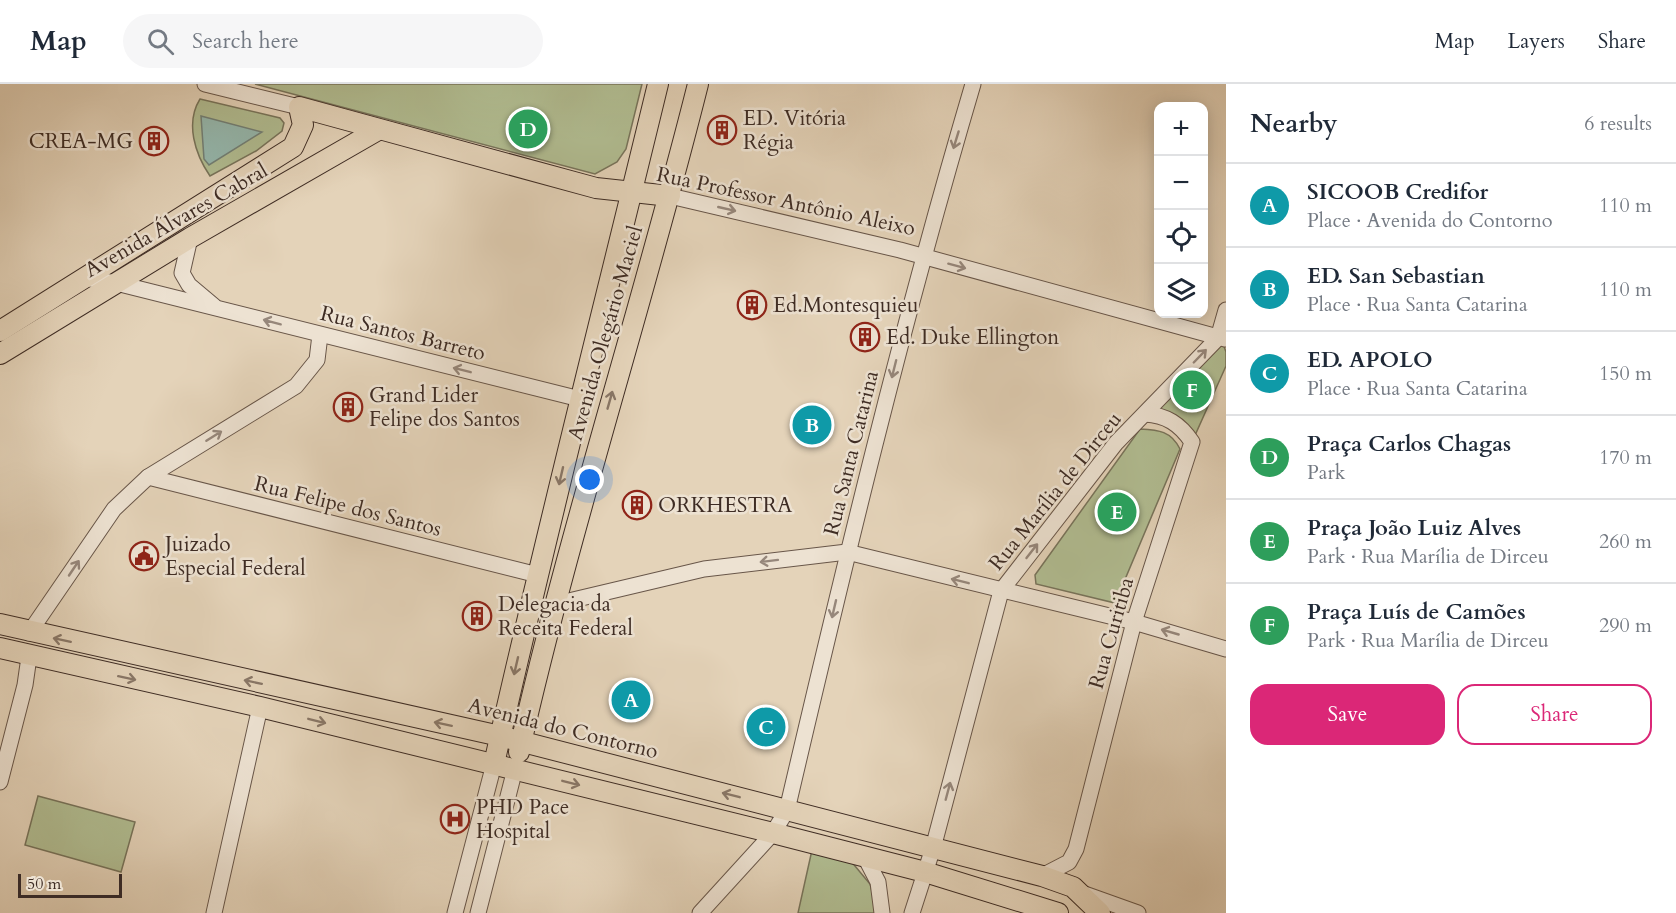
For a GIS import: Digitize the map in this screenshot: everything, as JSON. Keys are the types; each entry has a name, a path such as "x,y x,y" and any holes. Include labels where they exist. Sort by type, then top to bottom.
{"main road":[{"name":"Avenida Olegário Maciel","path":"494,764 580,399 598,336 658,84"},
{"name":"Avenida Olegário Maciel","path":"515,770 594,456 670,196 698,84"},
{"name":"Rua Professor Antônio Aleixo","path":"299,107 596,188 670,196"},
{"name":"Avenida Álvares Cabral","path":"0,332 84,278 145,243 293,147 303,125 299,107"},
{"name":"Avenida Álvares Cabral","path":"0,354 190,238 378,130"},
{"path":"580,399 587,402 591,409 594,456"},
{"name":"Avenida do Contorno","path":"0,622 29,633 500,736 1042,876 1073,887 1100,913"},
{"path":"0,648 29,657 260,707 773,833 925,872 1058,913"},
{"path":"0,654 29,657"}],"street":[{"path":"205,84 299,107"},
{"name":"Rua Santa Catarina","path":"700,913 773,833 788,810 847,552 923,256 973,84"},
{"name":"Rua Professor Antônio Aleixo","path":"670,196 923,256 1222,339"},
{"name":"Rua Santos Barreto","path":"190,238 182,273 189,285 216,308"},
{"name":"Rua Santos Barreto","path":"84,278 116,283 580,399"},
{"path":"1222,339 1226,310"},
{"path":"0,319 25,317"},
{"path":"29,633 114,509 148,477 296,386 317,360 320,335"},
{"name":"Rua Marília de Dirceu","path":"912,913 933,848 1001,591 1116,443 1222,339"},
{"name":"Rua Curitiba","path":"1042,876 1069,862 1076,849 1134,622 1192,442 1183,428 1169,419 1145,414"},
{"name":"Rua Felipe dos Santos","path":"148,477 538,575"},
{"path":"556,604 704,570 847,552 1134,622 1226,649"},
{"path":"0,782 25,685 29,657"},
{"path":"213,913 260,707"},
{"path":"455,913 494,764"},
{"path":"478,913 515,770"},
{"path":"864,857 878,882 882,913"},
{"path":"1080,893 1138,913"}],"green space":[{"path":"255,84 642,84 626,149 617,162 595,174"},
{"path":"200,99 280,118 284,123 282,131 256,151 210,176 200,158 194,138 193,118"},
{"path":"1221,338 1226,352 1226,366 1192,442 1151,414"},
{"path":"1140,429 1168,435 1173,438 1180,449 1115,603 1036,584 1035,575"},
{"path":"38,796 135,822 121,872 25,845"},
{"path":"812,850 850,860 870,884 878,913 798,913"}],"water":[{"path":"201,116 262,132 209,165 204,159"}],"place":[{"name":"Praça Carlos Chagas","path":"528,129"},
{"name":"ED. Vitória Régia","path":"722,130"},
{"name":"CREA-MG","path":"154,141"},
{"name":"Ed.Montesquieu","path":"752,305"},
{"name":"Ed. Duke Ellington","path":"865,337"},
{"name":"Praça Luís de Camões","path":"1192,390"},
{"name":"Grand Lider Felipe dos Santos","path":"348,407"},
{"name":"ED. San Sebastian","path":"812,425"},
{"name":"ORKHESTRA","path":"637,505"},
{"name":"Praça João Luiz Alves","path":"1117,512"},
{"name":"Juizado Especial Federal","path":"144,556"},
{"name":"Delegacia da Receita Federal","path":"477,616"},
{"name":"SICOOB Credifor","path":"631,700"},
{"name":"ED. APOLO","path":"766,727"},
{"name":"PHD Pace Hospital","path":"455,819"}]}
